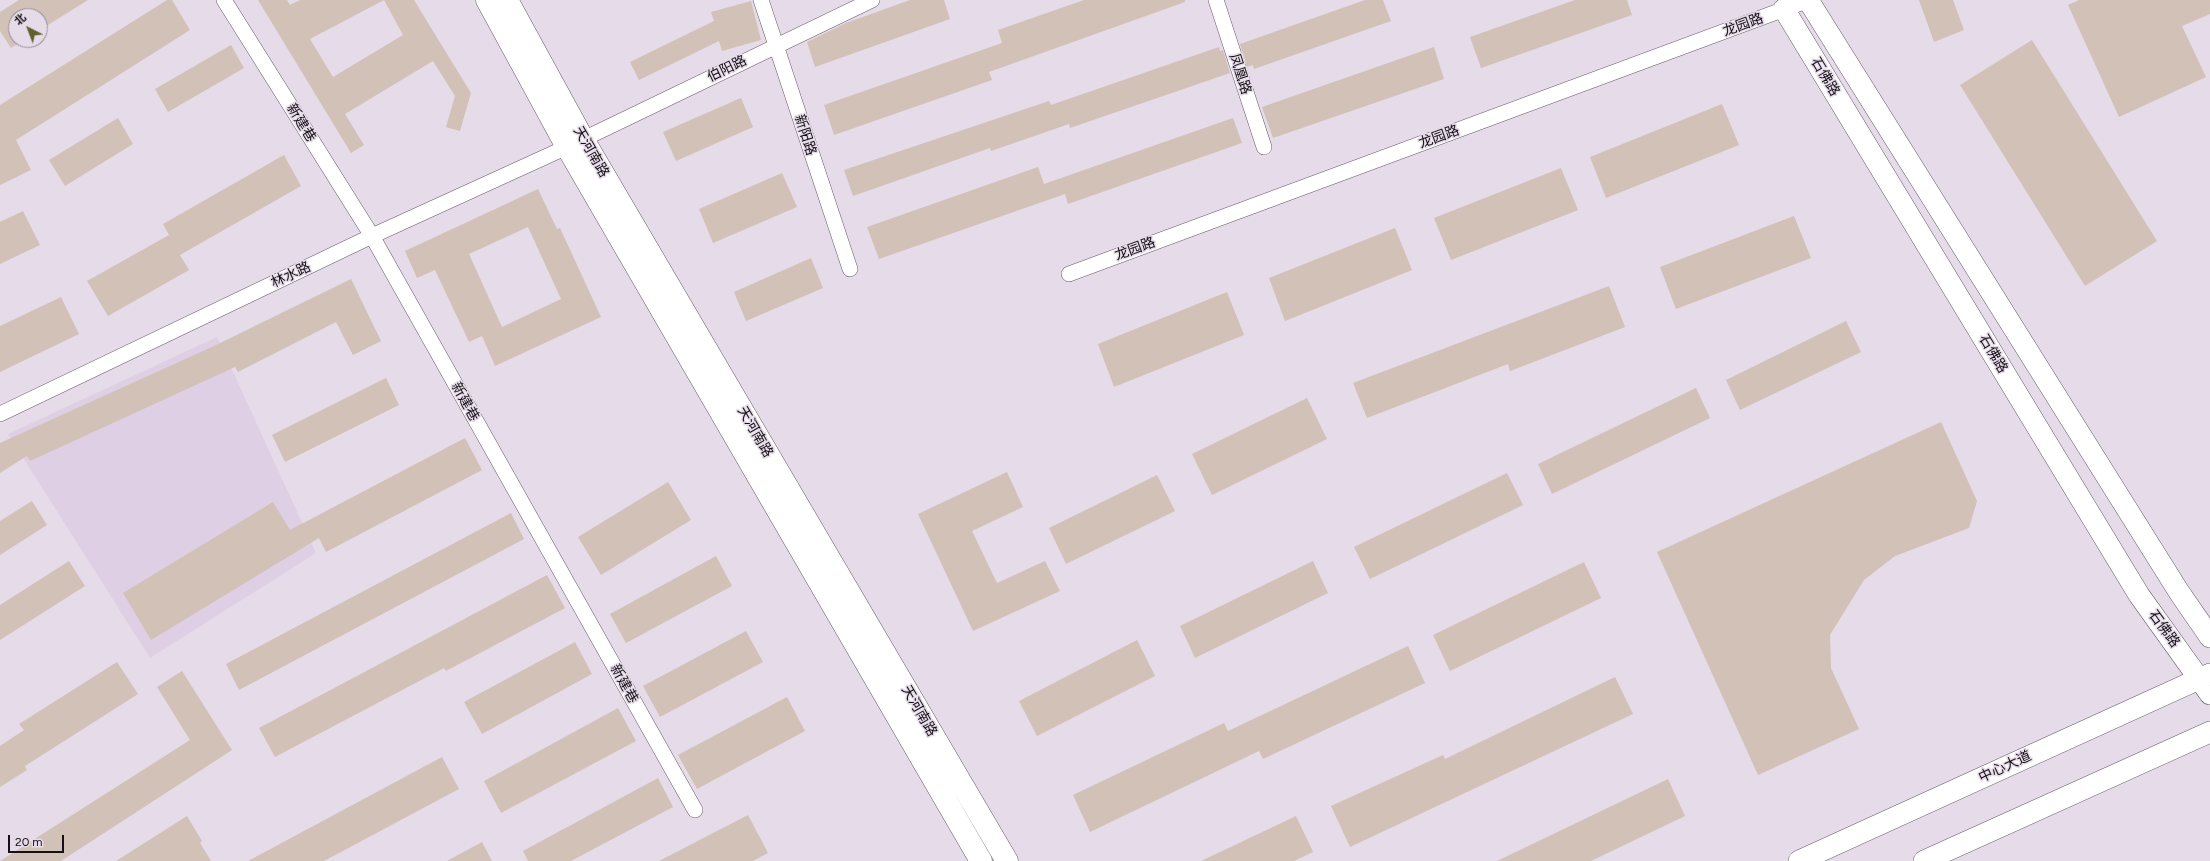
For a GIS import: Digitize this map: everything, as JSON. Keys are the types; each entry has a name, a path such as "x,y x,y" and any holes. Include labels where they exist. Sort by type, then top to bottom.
{"main road":[{"name":"天河南路","path":"487,0 575,143 1007,861"},
{"name":"天河南路","path":"507,0 575,143 981,861"}],"street":[{"name":"新建巷","path":"224,0 372,236 695,810"},
{"name":"新阳路","path":"762,0 775,46 850,269"},
{"name":"伯阳路","path":"575,143 872,0"},
{"name":"凤凰路","path":"1216,0 1264,147"},
{"name":"龙园路","path":"1069,274 1798,3"},
{"name":"石佛路","path":"1798,3 2210,637"},
{"name":"石佛路","path":"1798,3 2139,594 2207,682"},
{"name":"林水路","path":"0,414 372,236 575,143"},
{"name":"中心大道","path":"1799,861 2207,682"},
{"path":"1924,861 2210,732"}],"shaded area":[{"path":"217,337 316,553 150,658 8,434"}],"building":[{"path":"19,0 88,0 48,25 48,8 8,8 8,43 0,31 0,12"},
{"path":"167,0 172,0 190,30 16,140 31,170 0,185 0,105"},
{"path":"258,0 287,0 290,5 300,0 384,0 414,0 471,93 460,131 446,127 455,96 433,61 345,114 364,145 351,153","holes":["384,0 403,35 333,77 310,39"]},
{"path":"910,0 944,0 950,19 815,67 807,42 846,23"},
{"path":"1084,0 1185,0 1185,2 989,72 992,80 834,135 824,105 1002,43 998,30"},
{"path":"1365,0 1383,0 1391,21 1254,69 1253,65 1247,67 1240,44"},
{"path":"1575,0 1627,0 1632,15 1481,68 1470,37"},
{"path":"1919,0 1953,0 1964,30 1934,42"},
{"path":"2079,0 2210,0 2210,14 2182,26 2206,77 2119,117 2068,5"},
{"path":"751,1 761,40 722,51 719,41 639,80 630,62 714,21 711,12"},
{"path":"2032,40 2157,241 2085,286 1960,85"},
{"path":"231,45 244,68 168,112 155,89"},
{"path":"1219,47 1220,51 1223,50 1230,73 1070,128 1069,124 991,151 990,148 853,196 844,170 1049,101 1051,105"},
{"path":"1434,47 1444,79 1273,138 1262,107"},
{"path":"741,98 753,127 676,161 663,132"},
{"path":"1722,104 1739,145 1606,198 1590,157"},
{"path":"118,118 133,144 65,186 49,160"},
{"path":"1233,118 1242,143 1068,204 1065,194 879,259 867,227 1038,167 1044,184"},
{"path":"284,155 301,186 180,255 189,270 108,316 87,281 169,235 163,224"},
{"path":"1561,168 1578,210 1451,260 1434,218"},
{"path":"782,173 797,207 713,243 699,209"},
{"path":"538,189 557,229 560,228 601,317 495,366 482,336 469,342 435,270 417,278 405,251","holes":["528,227 561,299 502,327 469,254"]},
{"path":"23,211 40,245 0,264 0,222"},
{"path":"1794,216 1811,258 1676,309 1660,267"},
{"path":"1395,228 1412,270 1285,321 1269,278"},
{"path":"811,258 823,288 746,321 734,292"},
{"path":"351,279 381,341 353,355 336,322 238,372 235,367 30,461 27,456 0,473 0,443 214,346"},
{"path":"1609,286 1625,327 1510,371 1508,364 1367,418 1353,383"},
{"path":"1227,292 1244,335 1114,387 1098,344"},
{"path":"61,297 79,334 0,372 0,326"},
{"path":"1846,321 1861,352 1740,410 1726,380"},
{"path":"386,378 399,405 285,462 272,435"},
{"path":"1696,388 1710,418 1552,494 1538,464"},
{"path":"1307,398 1327,439 1212,495 1192,454"},
{"path":"1941,422 1977,501 1969,528 1895,556 1864,580 1830,635 1831,668 1859,729 1758,775 1657,552"},
{"path":"465,438 482,470 326,552 319,538 151,640 123,593 273,502 290,530"},
{"path":"1007,472 1023,507 972,531 997,583 1045,561 1060,591 973,631 918,514"},
{"path":"1507,473 1523,505 1370,579 1354,547"},
{"path":"1157,475 1175,511 1066,564 1049,528"},
{"path":"668,482 691,520 601,575 578,537"},
{"path":"32,501 47,525 0,555 0,521"},
{"path":"511,513 524,539 239,690 226,664"},
{"path":"716,556 732,586 626,643 610,614"},
{"path":"69,561 85,586 0,640 0,605"},
{"path":"1313,561 1328,593 1195,658 1180,626"},
{"path":"1584,562 1601,598 1450,671 1433,635"},
{"path":"547,575 565,608 446,671 444,668 275,757 259,728"},
{"path":"746,631 763,662 660,717 643,686"},
{"path":"1137,640 1155,676 1037,736 1019,701"},
{"path":"575,642 592,674 482,734 464,702"},
{"path":"1408,646 1425,683 1263,759 1259,751 1090,832 1073,795 1224,723 1228,731"},
{"path":"117,662 138,694 25,766 27,770 0,787 0,746 24,730 19,724"},
{"path":"182,671 232,750 61,861 0,861 190,740 157,687"},
{"path":"1615,677 1633,714 1350,847 1331,806 1443,755 1445,759"},
{"path":"787,697 805,731 697,789 678,755"},
{"path":"618,708 636,741 501,813 484,781"},
{"path":"442,757 459,789 324,861 248,861"},
{"path":"658,778 673,807 571,861 528,861 523,851"},
{"path":"1668,779 1685,816 1591,861 1497,861"},
{"path":"748,815 768,853 753,861 659,861"},
{"path":"187,816 202,841 200,843 211,861 116,861"},
{"path":"1296,816 1313,852 1294,861 1201,861"},
{"path":"482,842 492,861 447,861"}]}
